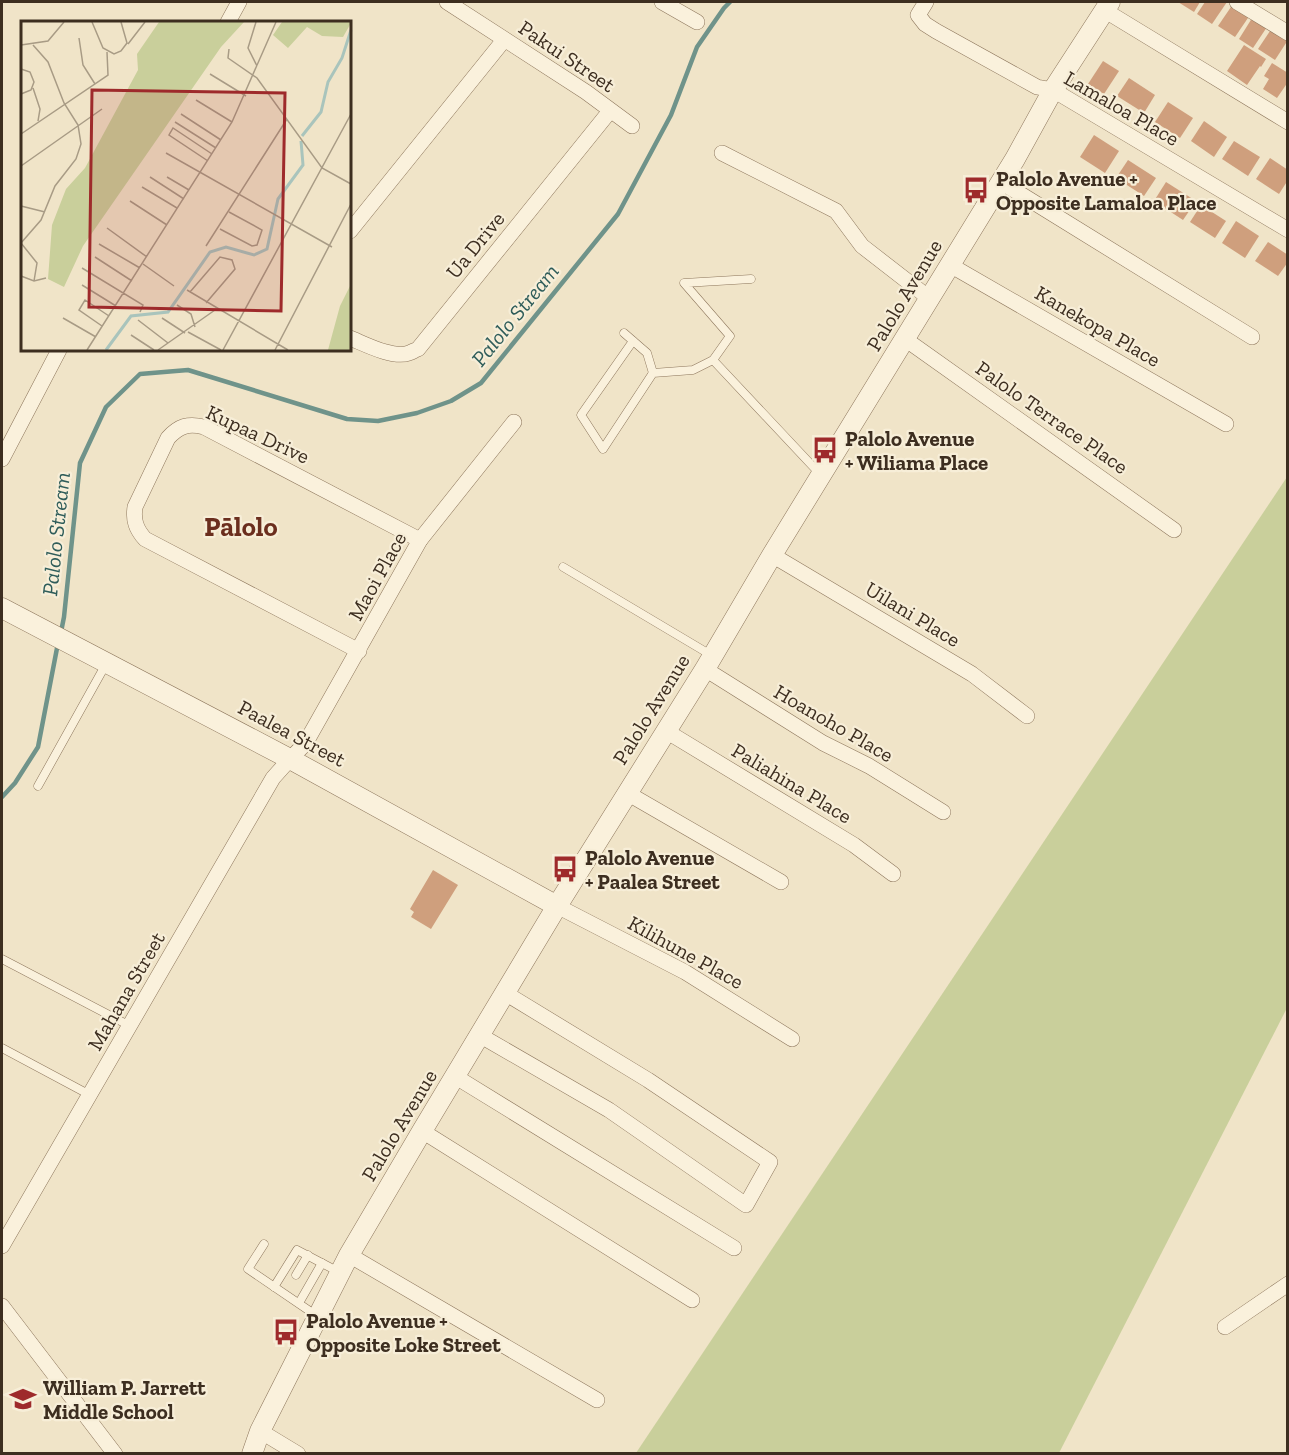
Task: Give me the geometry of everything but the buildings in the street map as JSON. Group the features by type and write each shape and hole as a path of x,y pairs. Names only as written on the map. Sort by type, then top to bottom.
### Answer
{"street":[{"path":"229,21 239,2"},
{"name":"Pakui Street","path":"447,2 586,92 632,126"},
{"path":"662,2 697,22"},
{"name":"Lamaloa Place","path":"926,2 918,15 925,24 1037,87 1053,90 1287,230"},
{"path":"1238,2 1287,33"},
{"path":"1107,6 1287,122"},
{"name":"Palolo Avenue","path":"252,1454 260,1431 345,1264 422,1131 557,906 1001,182 1053,90 1107,6"},
{"path":"351,230 504,40"},
{"name":"Ua Drive","path":"351,338 397,355 408,354 418,349 610,111"},
{"path":"722,153 836,211 862,246 929,298"},
{"path":"1001,182 1252,337"},
{"name":"Kanekopa Place","path":"950,265 1226,424"},
{"name":"Palolo Terrace Place","path":"905,339 1174,530"},
{"path":"2,459 57,351"},
{"name":"Maoi Place","path":"290,759 306,744 420,540 514,422"},
{"name":"Kupaa Drive","path":"359,651 146,539 140,533 135,524 135,507 168,438 184,426 193,424 204,426 420,540"},
{"name":"Uilani Place","path":"772,555 972,674 1027,716"},
{"name":"Paalea Street","path":"2,608 290,759 557,906"},
{"name":"Hoanoho Place","path":"708,663 823,743 869,766 943,812"},
{"name":"Paliahina Place","path":"666,731 855,845 893,874"},
{"name":"Mahana Street","path":"2,1246 273,778 290,759"},
{"path":"627,793 781,882"},
{"name":"Kilihune Place","path":"557,906 685,972 792,1040"},
{"path":"481,1036 609,1110 746,1205 770,1162 648,1080 506,993"},
{"path":"456,1077 734,1248"},
{"path":"422,1131 692,1300"},
{"path":"345,1264 597,1401"},
{"path":"1225,1328 1287,1284"},
{"path":"2,1306 115,1454"},
{"path":"260,1431 298,1454"}],"lane":[{"path":"653,373 693,370 713,360 730,336 684,283 751,279"},
{"path":"624,333 647,353 653,373"},
{"path":"633,341 581,415 603,449 653,373"},
{"path":"713,360 821,475"},
{"path":"563,567 708,663"},
{"path":"38,786 107,662"},
{"path":"2,959 130,1026"},
{"path":"2,1048 90,1095"},
{"path":"264,1244 248,1269 274,1287 287,1291 299,1303 318,1316"},
{"path":"274,1287 297,1250 322,1263 345,1264"},
{"path":"296,1275 308,1255"},
{"path":"299,1303 322,1263"}],"green space":[{"path":"1287,477 1287,1008 1059,1453 636,1453"}],"waterway":[{"name":"Palolo Stream","path":"61,632 80,463 106,407 140,374 188,370 347,419 378,421 417,413 451,401 481,383 618,214 671,115 697,47 730,2"},
{"name":"Palolo Stream","path":"2,797 15,783 38,747 58,643"}],"place":[{"name":"Palolo Avenue + Opposite Lamaloa Place","path":"976,190"},
{"name":"Palolo Avenue + Wiliama Place","path":"825,450"},
{"name":"Palolo Avenue + Paalea Street","path":"565,869"},
{"name":"Palolo Avenue + Opposite Loke Street","path":"286,1332"},
{"name":"William P. Jarrett Middle School","path":"23,1399"}],"district":[{"name":"Pālolo","path":"241,527"}]}
